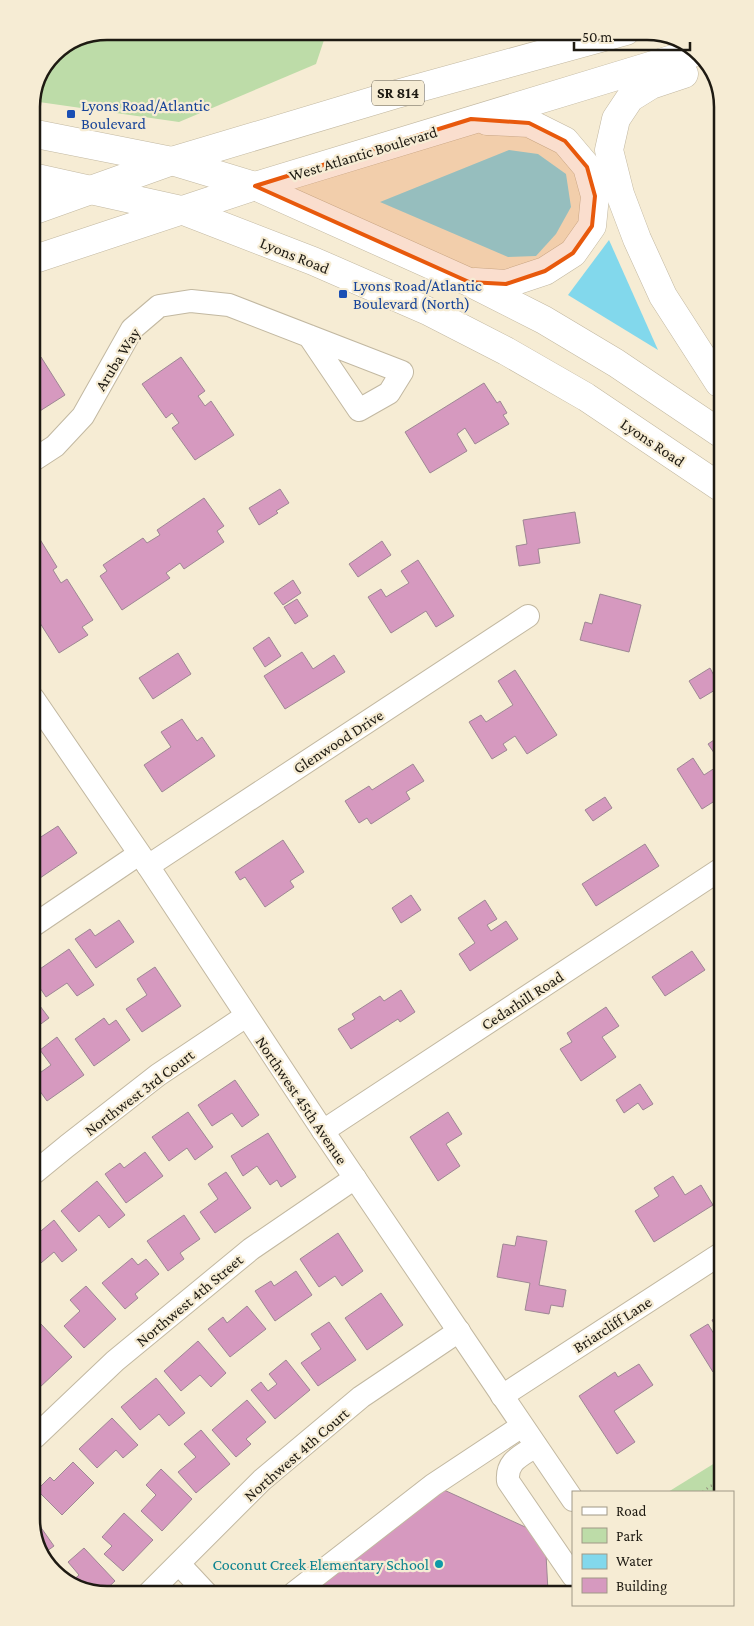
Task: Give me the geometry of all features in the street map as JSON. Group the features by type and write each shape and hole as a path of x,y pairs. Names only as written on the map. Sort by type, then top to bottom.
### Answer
{"main road":[{"name":"SR 814","path":"40,208 172,161 393,94 593,40"},
{"name":"West Atlantic Boulevard","path":"40,257 255,186 688,54"},
{"path":"702,69 650,84 630,98 616,119 609,150 623,203 663,296 714,374"},
{"path":"468,282 506,284 544,272 573,253 592,226 595,196 587,167 565,141 528,124 471,120"},
{"path":"40,135 172,161 255,186 468,282 544,320 600,354 714,429"},
{"name":"Lyons Road","path":"40,179 181,210 313,261 430,312 506,351 586,397 714,483"}],"street":[{"name":"Aruba Way","path":"40,456 55,446 83,416 132,329 159,306 190,302 229,305 309,336"},
{"name":"Glenwood Drive","path":"40,921 144,860 528,616"},
{"name":"Northwest 45th Avenue","path":"40,710 144,860 323,1131 572,1499"},
{"name":"Cedarhill Road","path":"323,1131 714,874"},
{"name":"Northwest 3rd Court","path":"40,1168 158,1076 246,1016"},
{"name":"Northwest 4th Street","path":"40,1432 115,1361 251,1248 355,1178"},
{"name":"Briarcliff Lane","path":"502,1396 714,1258"},
{"name":"Northwest 4th Court","path":"156,1586 262,1480 361,1397 459,1331"},
{"path":"303,1586 433,1485 522,1426"},
{"path":"536,1446 510,1464 507,1472 508,1481 572,1575"},
{"path":"179,1564 200,1586"}],"highlighted area":[{"path":"471,119 529,123 565,141 587,167 595,196 592,226 573,253 545,271 506,284 469,282 255,186"}],"green space":[{"path":"324,40 316,64 179,122 40,102 42,90 54,66 63,57 74,49 94,41"},
{"path":"714,1464 714,1491 670,1491"}],"water":[{"path":"509,150 538,154 566,174 571,207 556,234 536,256 508,257 380,202"},
{"path":"609,240 658,350 568,295"}],"building":[{"path":"181,357 205,391 198,396 205,406 211,401 234,435 195,460 172,428 179,423 172,413 166,418 142,384"},
{"path":"40,358 65,395 40,411"},
{"path":"484,383 497,403 500,401 507,413 503,415 509,424 475,444 465,428 457,434 467,451 430,473 405,432"},
{"path":"280,489 289,503 276,511 278,513 259,525 249,508"},
{"path":"204,498 224,526 217,531 224,542 184,569 180,563 166,573 170,578 122,610 100,576 107,571 103,565 143,538 147,543 160,535 157,530"},
{"path":"575,512 580,543 538,549 540,563 519,566 516,546 527,544 523,520"},
{"path":"40,539 57,567 53,570 61,583 67,579 93,620 82,627 88,635 59,653 40,623"},
{"path":"382,541 391,555 358,577 349,564"},
{"path":"418,560 454,616 436,627 426,611 391,633 368,597 381,589 386,597 409,583 401,571"},
{"path":"293,580 301,593 283,605 274,593"},
{"path":"600,594 641,605 629,652 580,640 585,622 592,624"},
{"path":"297,599 308,616 295,624 284,607"},
{"path":"269,637 281,656 265,667 253,648"},
{"path":"302,652 313,669 334,655 345,672 285,709 264,676"},
{"path":"178,653 191,674 153,699 139,678"},
{"path":"710,668 714,676 714,691 700,699 689,681"},
{"path":"515,670 557,735 527,754 515,736 503,744 507,750 492,759 469,722 481,715 486,722 513,705 498,681"},
{"path":"182,719 197,741 202,737 215,756 162,792 144,765 171,747 161,732"},
{"path":"714,740 714,753 708,744"},
{"path":"693,758 704,775 714,769 714,801 702,809 677,769"},
{"path":"413,764 424,781 406,792 410,799 371,824 367,818 359,823 345,801 369,786 372,790"},
{"path":"605,797 612,808 593,821 585,810"},
{"path":"58,826 77,853 40,878 40,838"},
{"path":"283,840 304,872 290,881 294,887 265,907 245,877 240,880 235,872"},
{"path":"645,844 659,866 596,906 582,884"},
{"path":"411,895 421,910 401,923 392,908"},
{"path":"485,900 497,919 487,925 491,931 506,921 518,939 470,971 459,954 475,943 458,918"},
{"path":"119,920 134,942 96,968 75,939 90,929 95,936"},
{"path":"69,949 94,985 77,996 67,983 46,997 40,988 40,969"},
{"path":"692,951 705,970 665,996 652,977"},
{"path":"155,967 181,1006 142,1032 126,1009 147,995 137,979"},
{"path":"401,990 415,1012 400,1022 398,1019 351,1049 338,1029 355,1019 352,1014 380,996 384,1001"},
{"path":"40,1006 49,1018 40,1025"},
{"path":"606,1007 619,1026 602,1037 616,1057 581,1081 560,1049 572,1042 567,1033"},
{"path":"104,1018 109,1025 116,1020 130,1040 94,1066 75,1039"},
{"path":"57,1037 84,1075 47,1101 40,1091 40,1073 51,1065 40,1050"},
{"path":"235,1080 259,1115 242,1127 232,1113 212,1126 198,1105"},
{"path":"640,1084 653,1104 643,1110 638,1103 624,1113 616,1100"},
{"path":"188,1112 213,1147 195,1160 187,1148 169,1161 152,1137"},
{"path":"448,1112 462,1134 446,1144 460,1166 438,1181 410,1137"},
{"path":"268,1133 296,1177 281,1187 277,1180 270,1185 257,1166 243,1176 231,1156"},
{"path":"145,1152 163,1176 126,1203 105,1174 120,1163 124,1168"},
{"path":"226,1172 251,1208 215,1233 200,1212 218,1199 208,1184"},
{"path":"673,1176 685,1195 701,1185 713,1205 654,1242 635,1211 659,1196 654,1188"},
{"path":"97,1181 125,1215 109,1228 99,1215 79,1232 61,1211"},
{"path":"184,1215 200,1239 180,1253 184,1259 168,1271 147,1241"},
{"path":"54,1220 77,1250 62,1262 54,1252 40,1264 40,1232"},
{"path":"338,1233 363,1271 342,1286 335,1276 319,1287 300,1259"},
{"path":"517,1236 547,1241 539,1285 566,1290 563,1307 551,1305 549,1314 525,1310 530,1283 497,1277 503,1244 515,1246"},
{"path":"132,1258 138,1265 146,1259 159,1274 135,1294 138,1298 125,1309 102,1283"},
{"path":"296,1271 312,1295 275,1321 255,1291 271,1281 274,1286"},
{"path":"86,1286 116,1319 84,1348 64,1326 80,1311 70,1300"},
{"path":"381,1293 403,1325 367,1350 345,1318"},
{"path":"247,1306 266,1329 230,1357 208,1329 223,1317 227,1323"},
{"path":"329,1322 356,1360 318,1386 301,1363 321,1349 311,1334"},
{"path":"708,1324 714,1334 713,1372 690,1335"},
{"path":"40,1325 72,1357 40,1387"},
{"path":"198,1341 226,1373 211,1387 200,1375 181,1391 164,1371"},
{"path":"286,1360 310,1390 275,1419 251,1390 261,1382 268,1391 277,1384 269,1374"},
{"path":"639,1364 653,1385 614,1411 635,1442 617,1454 579,1396 615,1372 618,1377"},
{"path":"156,1378 185,1413 169,1426 159,1414 140,1430 121,1407"},
{"path":"247,1400 266,1422 246,1439 251,1444 236,1457 212,1430"},
{"path":"112,1418 138,1445 123,1458 116,1450 97,1468 79,1449"},
{"path":"201,1430 230,1464 196,1493 178,1472 196,1457 184,1444"},
{"path":"73,1462 94,1483 62,1515 40,1493 40,1487 50,1477 54,1481"},
{"path":"161,1469 192,1499 162,1531 141,1511 156,1495 146,1485"},
{"name":"Coconut Creek Elementary School","path":"433,1485 545,1536 548,1586 303,1586"},
{"path":"124,1513 153,1540 123,1571 104,1554 112,1546 102,1537"},
{"path":"41,1527 54,1546 48,1550"},
{"path":"84,1548 115,1581 110,1586 103,1586 82,1581 76,1578 79,1575 68,1562"}],"place":[{"name":"Lyons Road/Atlantic Boulevard","path":"71,114"},
{"name":"Lyons Road/Atlantic Boulevard (North)","path":"343,294"},
{"name":"Coconut Creek Elementary School","path":"439,1564"}]}
